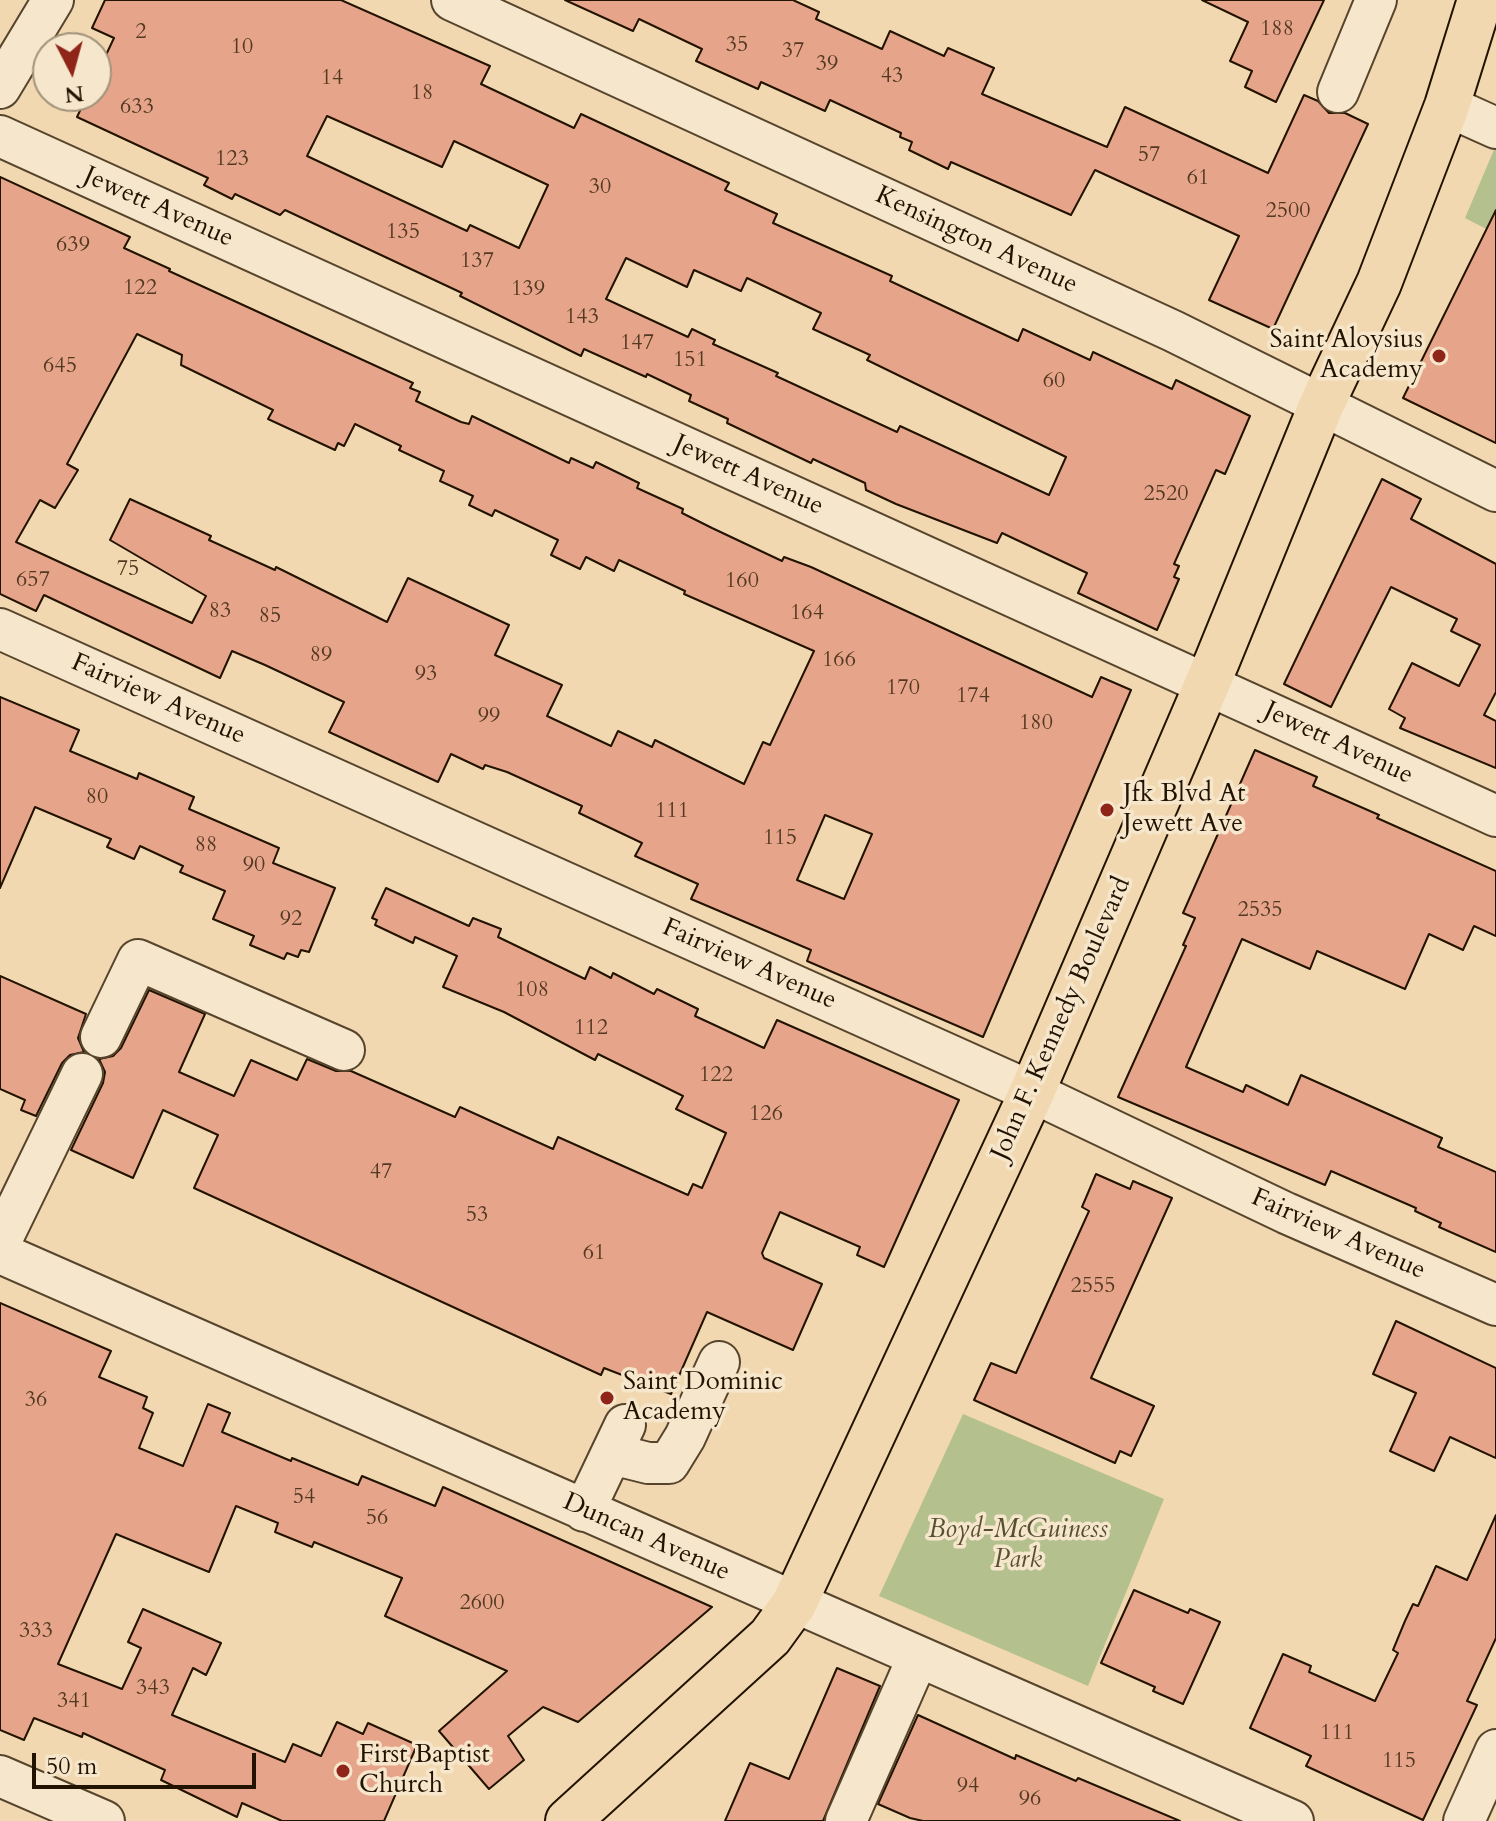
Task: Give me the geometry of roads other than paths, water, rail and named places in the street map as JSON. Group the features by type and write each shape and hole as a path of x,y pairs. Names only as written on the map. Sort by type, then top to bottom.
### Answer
{"main road":[{"name":"John F. Kennedy Boulevard","path":"568,1821 770,1637 794,1604 1032,1092 1207,684 1321,406 1379,283 1447,106 1480,0"}],"street":[{"path":"0,88 13,39 53,0"},
{"name":"Kensington Avenue","path":"452,0 1173,331 1496,491"},
{"path":"1338,92 1376,0"},
{"path":"1447,106 1496,128"},
{"name":"Jewett Avenue","path":"0,136 1496,816"},
{"name":"Fairview Avenue","path":"0,629 1032,1092 1286,1213 1496,1305"},
{"path":"101,1037 138,960 344,1050"},
{"path":"0,1243 82,1074"},
{"name":"Duncan Avenue","path":"0,1253 1293,1821"},
{"path":"584,1511 619,1440 648,1463 669,1463 685,1437 719,1362"},
{"path":"846,1821 918,1657"},
{"path":"1464,1821 1496,1750"},
{"path":"0,1776 104,1821"}],"place":[{"name":"Saint Aloysius Academy","path":"1439,356"},
{"name":"Jfk Blvd At Jewett Ave","path":"1107,810"},
{"name":"Saint Dominic Academy","path":"607,1398"},
{"name":"First Baptist Church","path":"343,1771"}],"park label":[{"name":"Boyd-McGuiness Park","path":"1018,1546"}]}
